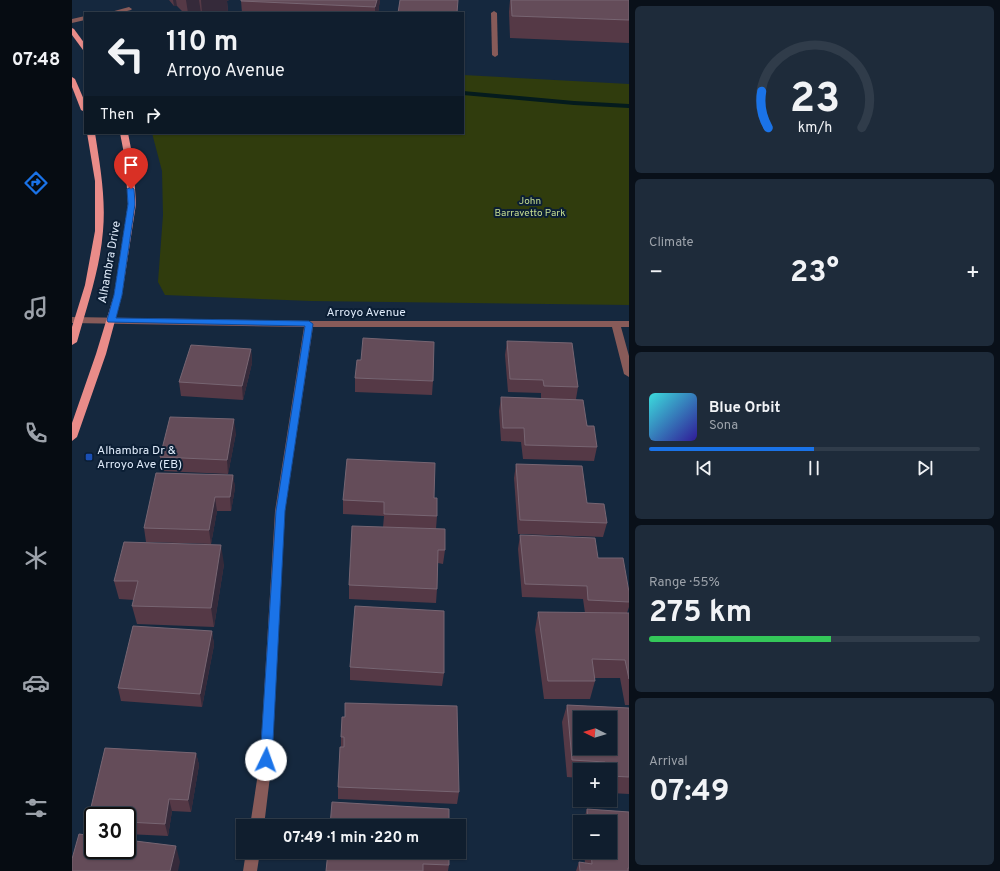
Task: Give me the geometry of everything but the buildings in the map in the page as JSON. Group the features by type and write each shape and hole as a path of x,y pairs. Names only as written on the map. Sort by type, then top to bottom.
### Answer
{"main road":[{"path":"72,30 84,48"},
{"path":"72,79 84,108"},
{"name":"Alhambra Drive","path":"72,342 75,320 89,285 99,231 99,181 91,134"},
{"name":"Alhambra Drive","path":"72,437 101,354 118,295 132,204 129,159 124,134"}],"street":[{"path":"115,12 129,9"},
{"path":"494,13 495,55"},
{"path":"72,21 84,18"},
{"name":"Arroyo Avenue","path":"75,320 309,324 629,324"},
{"path":"258,819 266,760 280,511 309,324"},
{"path":"616,324 629,374"},
{"path":"250,871 252,859"}],"green space":[{"name":"John Barravetto Park","path":"464,75 629,84 629,305 311,301 165,295 158,282 163,215 162,171 152,134 464,134"}],"waterway":[{"path":"464,93 574,103 629,106"}],"place":[{"name":"Alhambra Dr & Arroyo Ave (EB)","path":"89,457"}],"route":[{"path":"131,189 132,204 118,295 111,320 309,324 280,511 266,760"}]}
